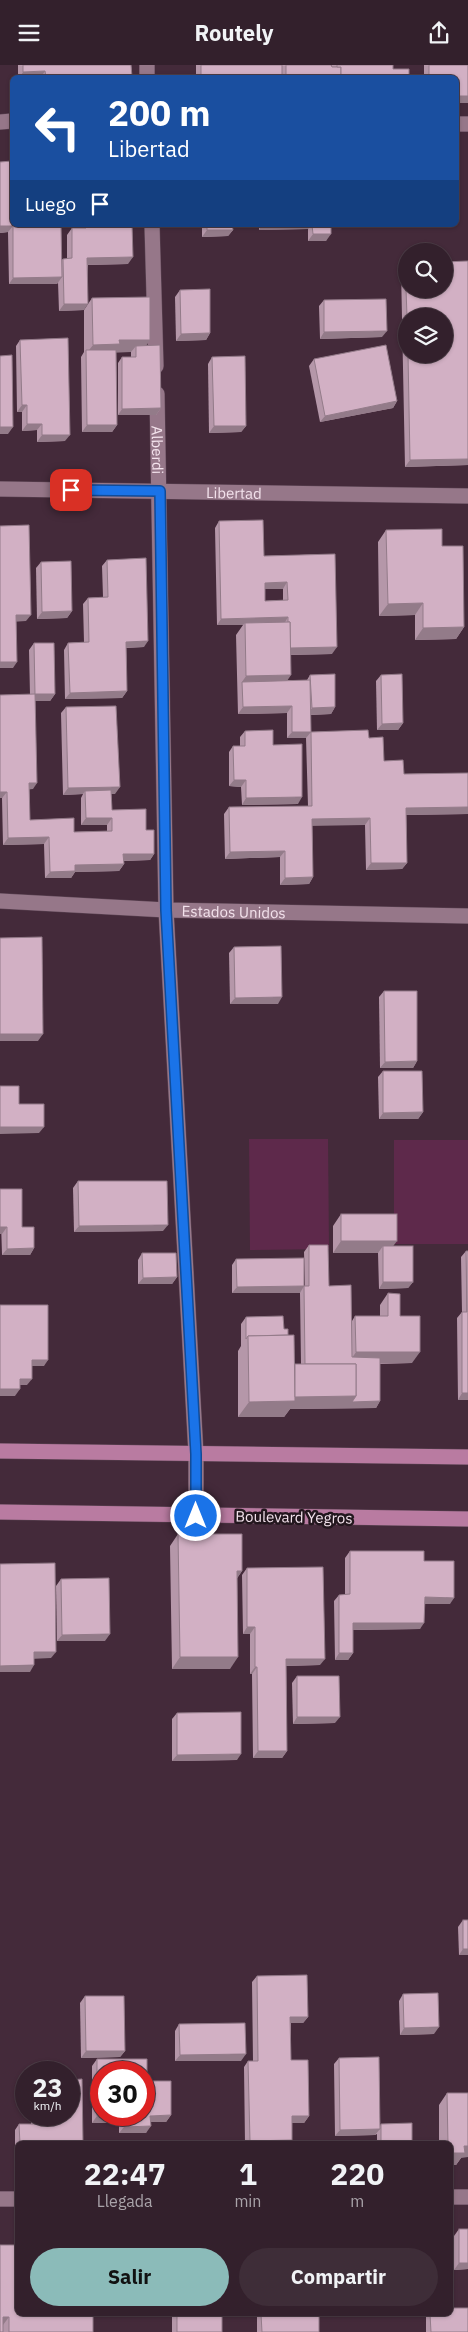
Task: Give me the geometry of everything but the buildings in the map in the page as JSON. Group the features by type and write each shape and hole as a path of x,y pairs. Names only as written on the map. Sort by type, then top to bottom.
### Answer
{"main road":[{"path":"0,1451 468,1457"},
{"name":"Boulevard Yegros","path":"0,1512 468,1519"}],"street":[{"name":"Alberdi","path":"152,227 160,491 166,910 196,1454 196,1516"},
{"name":"Libertad","path":"0,489 468,496"},
{"name":"Estados Unidos","path":"0,901 166,910 468,916"},
{"path":"453,2197 468,2197"},
{"path":"0,2199 15,2199"}],"shaded area":[{"path":"249,1139 328,1139 329,1249 250,1250"},
{"path":"394,1140 468,1140 468,1244 394,1244"}],"route":[{"path":"71,490 160,491 166,910 196,1454 196,1516"}]}
